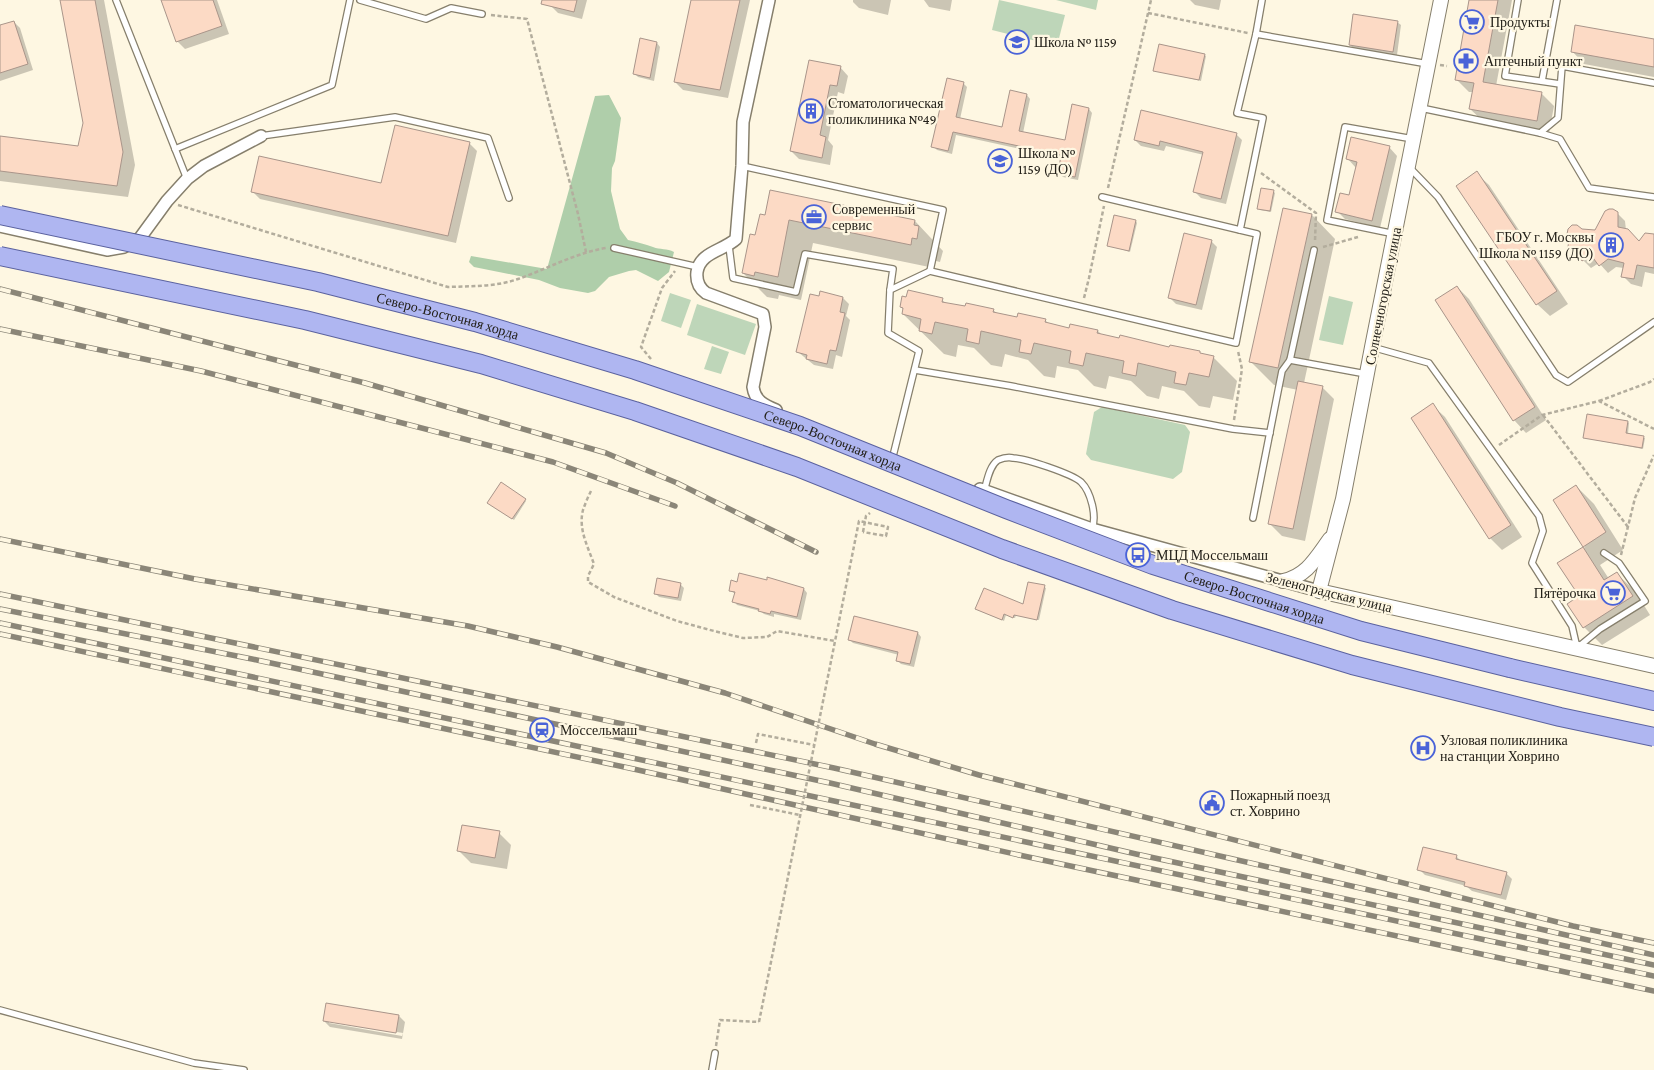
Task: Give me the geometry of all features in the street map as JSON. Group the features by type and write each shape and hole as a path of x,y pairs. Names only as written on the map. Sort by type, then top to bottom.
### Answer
{"main road":[{"name":"Северо-Восточная хорда","path":"0,215 318,282 475,322 634,370 800,426 1006,509 1153,565 1361,631 1654,701"},
{"path":"0,256 305,320 480,364 635,411 797,467 1002,549 1172,610 1352,665 1560,717 1654,737"}],"street":[{"path":"698,267 707,256 729,246 736,240 742,166 743,122 768,0"},
{"name":"Солнечногорская улица","path":"1319,591 1343,499 1441,0"},
{"path":"0,226 107,250 124,247 140,238 167,201 187,179 204,166 261,136"},
{"name":"Зеленоградская улица","path":"698,267 696,277 700,289 706,293 763,314 765,327 753,386 758,400 765,406 984,491 1092,529 1319,591 1654,666"},
{"path":"1283,581 1304,573 1335,532"}],"lane":[{"path":"116,0 187,179"},
{"path":"175,149 332,85 350,0"},
{"path":"360,0 426,19 451,8 482,14"},
{"path":"1240,230 1263,118 1238,113 1262,0"},
{"path":"1518,0 1505,76 1560,84"},
{"path":"1542,81 1557,0"},
{"path":"1256,34 1429,64"},
{"path":"1540,133 1558,118 1562,66 1654,83"},
{"path":"1420,108 1540,133 1560,139 1589,188 1654,197"},
{"path":"261,136 395,117 488,138 509,198"},
{"path":"1395,234 1327,220 1345,127 1414,139"},
{"path":"742,166 943,210 930,271"},
{"path":"1409,167 1438,197 1556,375 1568,382 1654,322"},
{"path":"890,290 930,271 1236,342 1257,234 1104,197"},
{"path":"729,246 733,278 796,292 805,254 893,269 888,333 919,351 895,456"},
{"path":"611,248 698,267"},
{"path":"1253,518 1282,371 1290,360 1314,250"},
{"path":"1372,347 1429,363 1539,516 1543,531 1532,563 1572,626 1577,648 1600,629 1645,601 1619,563 1604,553"},
{"path":"1290,360 1367,374"},
{"path":"915,370 1233,429 1270,434"},
{"path":"984,491 989,474 996,461 1006,458 1015,458 1068,474 1081,482 1090,495 1094,524 1092,529"},
{"path":"0,1010 194,1063 244,1070"},
{"path":"712,1070 715,1054"}],"path":[{"path":"1082,306 1090,278 1104,197 1151,0"},
{"path":"1148,13 1256,34"},
{"path":"482,14 527,19 578,214 586,252"},
{"path":"1253,167 1316,213 1314,250 1379,231"},
{"path":"167,201 448,287 484,286 516,280 586,252 611,248"},
{"path":"1233,429 1242,369 1236,342"},
{"path":"1492,450 1542,415 1599,401 1654,379"},
{"path":"1599,401 1654,429"},
{"path":"1542,415 1628,527"},
{"path":"1619,563 1635,498 1654,456"},
{"path":"591,492 583,510 582,519 582,534 594,564 588,576 588,582 614,597 677,621 743,638 767,638 777,631 835,641"},
{"path":"716,1044 720,1020 760,1022 859,521 888,528 886,536 863,532"},
{"path":"756,743 758,734 814,745"},
{"path":"750,804 800,815"}],"green space":[{"path":"999,0 1065,15 1057,46 992,30"},
{"path":"1056,0 1098,0 1096,10"},
{"path":"609,95 621,118 615,161 612,168 611,191 620,229 628,240 674,252 669,272 658,281 636,270 629,271 609,277 595,291 588,293 560,288 539,280 474,267 469,262 471,256 547,269 595,96"},
{"path":"670,293 691,300 681,328 661,321"},
{"path":"1329,296 1353,302 1343,345 1319,340"},
{"path":"697,304 756,324 745,355 687,335"},
{"path":"712,346 729,352 721,374 704,369"},
{"path":"1102,407 1185,425 1190,432 1182,472 1173,479 1091,460 1086,454 1094,412"}],"building":[{"path":"60,0 95,0 123,152 117,186 0,171 0,136 78,146 83,123"},
{"path":"161,0 213,0 222,26 176,42"},
{"path":"542,0 577,0 574,12 541,4"},
{"path":"691,0 740,0 720,90 674,82"},
{"path":"1469,0 1498,0 1483,82 1542,92 1537,121 1469,109 1474,83 1455,80"},
{"path":"1353,14 1398,21 1393,52 1349,45"},
{"path":"14,21 28,64 0,73 0,25"},
{"path":"1575,25 1654,39 1654,67 1571,52"},
{"path":"640,38 657,42 650,78 633,74"},
{"path":"1159,44 1205,54 1199,80 1153,71"},
{"name":"Стоматологическая поликлиника №49","path":"809,60 841,66 837,86 830,85 820,135 826,137 822,158 790,151"},
{"path":"947,78 964,82 956,117 1002,127 1010,90 1027,94 1019,131 1065,140 1072,104 1089,108 1075,177 1058,174 1061,155 953,132 948,151 931,147"},
{"path":"1141,110 1237,133 1221,199 1193,192 1203,152 1160,141 1159,146 1134,140"},
{"path":"395,125 470,142 448,236 251,192 259,156 381,183"},
{"path":"1351,137 1390,146 1372,221 1335,212 1340,193 1349,195 1357,162 1346,159"},
{"path":"1477,171 1557,291 1536,305 1456,186"},
{"path":"1261,188 1274,190 1270,211 1257,209"},
{"path":"770,190 915,220 914,225 919,226 917,239 912,238 911,245 789,220 778,277 755,272 754,276 742,273 750,234 755,235 760,214 765,215"},
{"path":"1283,208 1312,214 1278,368 1249,362"},
{"name":"ГБОУ г. Москвы Школа № 1159 (ДО)","path":"1609,209 1618,212 1618,227 1628,229 1639,241 1645,233 1654,234 1654,268 1637,265 1634,279 1621,277 1624,263 1608,259 1599,266 1591,255 1582,261 1576,251 1568,247 1569,239 1567,234 1568,229 1572,225 1577,225 1582,229 1595,230 1605,211"},
{"path":"1114,215 1136,220 1129,251 1107,246"},
{"path":"1184,233 1212,240 1196,305 1168,298"},
{"path":"1457,286 1535,407 1513,421 1435,300"},
{"path":"908,290 943,298 942,302 965,306 966,303 994,309 993,312 1017,317 1018,313 1046,319 1045,322 1069,328 1070,324 1098,330 1097,333 1119,338 1120,335 1169,347 1170,345 1200,351 1200,353 1214,356 1209,377 1189,373 1186,385 1174,383 1176,372 1138,363 1136,376 1122,373 1124,361 1086,353 1083,366 1069,363 1071,351 1034,343 1031,354 1019,352 1021,340 981,331 979,344 966,341 968,329 935,322 932,334 919,331 921,319 902,314 903,308 900,307 902,296 906,297"},
{"path":"820,291 843,297 840,312 845,313 836,351 830,350 827,364 806,359 807,355 796,352 810,294 819,296"},
{"path":"1298,381 1323,386 1293,529 1268,524"},
{"path":"1433,403 1511,525 1489,539 1411,418"},
{"path":"1587,414 1628,421 1626,433 1644,436 1642,448 1583,438"},
{"path":"501,482 526,499 512,519 487,503"},
{"path":"1576,485 1606,532 1583,547 1553,500"},
{"path":"1583,547 1604,580 1617,572 1633,596 1583,628 1567,604 1579,596 1557,563"},
{"path":"739,573 767,580 767,577 804,588 797,617 771,611 770,614 732,602 735,592 729,591 731,580 737,582"},
{"path":"657,578 681,583 678,598 654,594"},
{"path":"1028,582 1045,585 1037,620 1014,615 1013,618 1004,614 1002,620 975,609 984,588 1023,604"},
{"path":"854,616 918,632 910,664 896,661 898,652 848,640"},
{"path":"462,825 500,831 495,858 457,851"},
{"path":"1423,847 1457,855 1456,859 1507,872 1501,895 1464,886 1465,882 1417,870"},
{"path":"326,1003 399,1015 396,1033 323,1021"}],"railway":[{"path":"0,289 365,383 606,453 677,483 816,552"},
{"path":"0,329 201,371 553,462 675,506"},
{"path":"0,539 195,579 468,626 557,647 725,693 875,744 979,775 1573,926 1654,943"},
{"path":"0,594 834,768 1654,955"},
{"path":"0,609 252,659 830,783 1136,854 1654,965"},
{"path":"0,623 1654,976"},
{"path":"0,634 629,768 1019,855 1654,991"}],"place":[{"name":"Продукты","path":"1472,22"},
{"name":"Школа № 1159","path":"1017,42"},
{"name":"Аптечный пункт","path":"1466,61"},
{"name":"Стоматологическая поликлиника №49","path":"811,111"},
{"name":"Школа № 1159 (ДО)","path":"1000,161"},
{"name":"Современный сервис","path":"814,217"},
{"name":"ГБОУ г. Москвы Школа № 1159 (ДО)","path":"1611,245"},
{"name":"МЦД Моссельмаш","path":"1138,555"},
{"name":"Пятёрочка","path":"1613,593"},
{"name":"Моссельмаш","path":"542,730"},
{"name":"Узловая поликлиника на станции Ховрино","path":"1423,748"},
{"name":"Пожарный поезд ст. Ховрино","path":"1212,803"}]}
